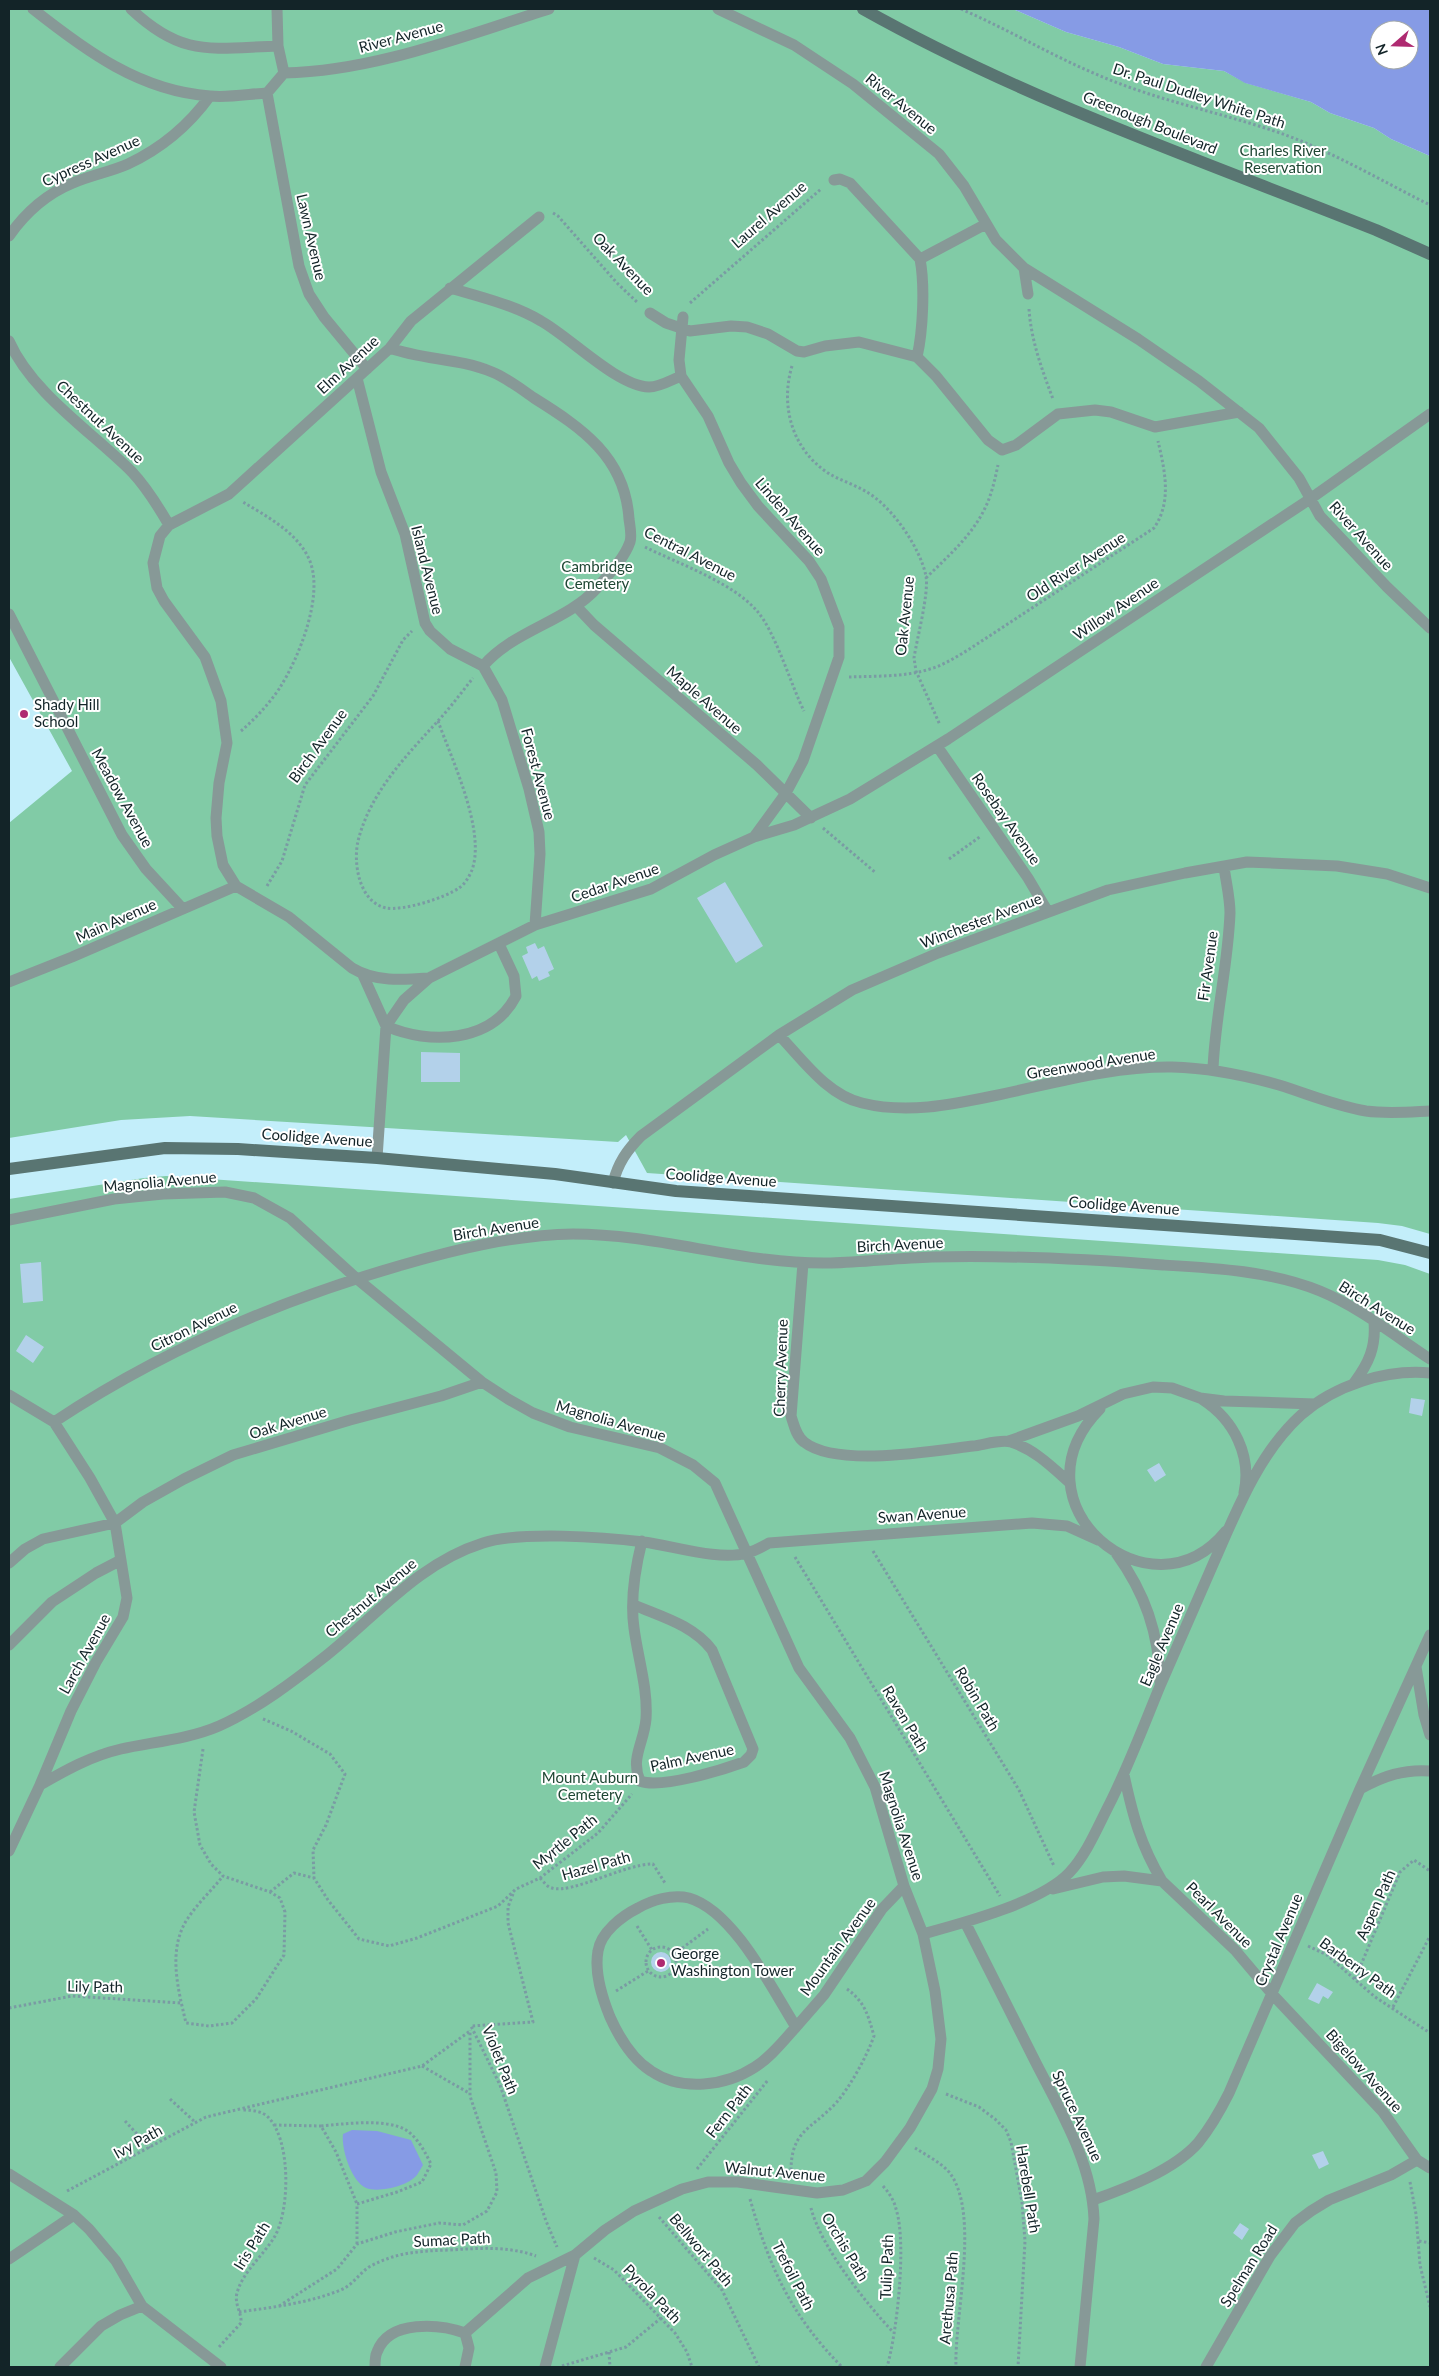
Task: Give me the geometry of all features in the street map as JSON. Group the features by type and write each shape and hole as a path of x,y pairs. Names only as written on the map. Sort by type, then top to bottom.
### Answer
{"street":[{"name":"Greenough Boulevard","path":"863,9 959,59 1036,95 1376,230 1430,254"},
{"name":"Coolidge Avenue","path":"9,1169 165,1148 199,1148 377,1158 555,1174 686,1192 1380,1240 1430,1253"}],"lane":[{"path":"33,9 70,38 125,73 159,87 210,96 267,93 284,73 278,46 277,9"},
{"path":"131,9 167,38 191,46 204,48 278,46"},
{"name":"River Avenue","path":"284,73 316,72 387,59 549,9"},
{"name":"River Avenue","path":"718,9 794,45 853,84 902,122 939,154 964,186 996,240 1024,268 1138,339 1239,412 1258,428 1299,478 1320,516 1355,554 1430,628"},
{"name":"Lawn Avenue","path":"267,93 299,266 309,294 367,369"},
{"name":"Cypress Avenue","path":"9,236 24,217 45,197 74,182 129,164 166,142 191,119 210,96"},
{"path":"834,180 840,179 850,183 920,259 923,282 920,346 917,357"},
{"name":"Elm Avenue","path":"169,525 230,494 390,348 411,322 450,288 539,217"},
{"path":"920,259 986,224"},
{"path":"1024,268 1028,294"},
{"path":"450,288 526,312 542,321 615,374 638,385 656,386 681,376 679,360 683,317"},
{"name":"Oak Avenue","path":"650,313 681,329 690,331 747,326 768,334 797,351"},
{"name":"Chestnut Avenue","path":"9,341 18,359 41,386 141,482 169,525"},
{"path":"797,351 804,352 834,345 859,342 917,357 936,376 988,440 1002,450 1016,445 1058,414 1095,410 1111,412 1155,426 1239,412"},
{"name":"Central Avenue","path":"390,348 420,357 458,362 493,372 563,416 590,436 609,456 620,480 628,507 631,540"},
{"name":"Linden Avenue","path":"681,376 708,416 729,463 741,483 758,506 804,554 821,579 839,627 838,657 803,761 786,792 754,837"},
{"name":"Island Avenue","path":"357,378 381,472 405,534 425,623 430,631 450,648 483,666"},
{"name":"Willow Avenue","path":"811,818 850,799 938,746 1310,498 1430,414"},
{"path":"169,525 160,536 155,550 153,574 164,601 205,656 212,670 224,711 227,743 219,783 217,836 223,865 236,886 289,917 363,975 401,980 429,978"},
{"path":"483,666 500,649 576,606 591,594 610,573 631,540"},
{"name":"Maple Avenue","path":"576,606 594,625 757,765 811,818"},
{"name":"Meadow Avenue","path":"9,614 122,835 146,869 182,908"},
{"name":"Forest Avenue","path":"483,666 502,700 535,811 540,854 535,925"},
{"name":"Rosebay Avenue","path":"938,746 1023,870 1048,912"},
{"name":"Cedar Avenue","path":"429,978 535,925 651,889 714,855 754,837 811,818"},
{"name":"Winchester Avenue","path":"613,1183 616,1169 624,1155 641,1136 779,1035 852,990 890,972 1108,890 1247,862 1338,866 1387,874 1430,888"},
{"name":"Fir Avenue","path":"1213,1070 1215,1026 1225,969 1230,911 1224,867"},
{"name":"Main Avenue","path":"9,982 72,957 236,886"},
{"path":"386,1026 409,1035 420,1036 459,1037 483,1029 504,1012 516,996 514,976 500,944"},
{"path":"363,975 386,1026 377,1158"},
{"path":"386,1026 404,1000 429,978"},
{"name":"Greenwood Avenue","path":"779,1035 818,1077 840,1093 860,1103 887,1108 921,1108 963,1102 1071,1079 1127,1070 1170,1067 1213,1070 1243,1075 1366,1111 1430,1111"},
{"name":"Magnolia Avenue","path":"9,1220 114,1199 163,1194 225,1192 254,1198 290,1218 356,1278 482,1382 533,1413 570,1427 660,1448 693,1465 715,1482 799,1668 850,1738 875,1787 904,1886 923,1934"},
{"name":"Birch Avenue","path":"356,1278 478,1246 570,1234 645,1240 803,1263 926,1257 1007,1257 1081,1259 1183,1266 1264,1276 1319,1290 1342,1301 1430,1359"},
{"name":"Cherry Avenue","path":"803,1263 791,1416 795,1430 804,1442 823,1451 861,1457 934,1451 1009,1441 1078,1416 1123,1394 1153,1387 1172,1388 1200,1398 1224,1401 1315,1404"},
{"name":"Citron Avenue","path":"54,1422 101,1391 243,1320 356,1278"},
{"path":"1354,1384 1372,1356 1375,1339 1374,1322"},
{"name":"Eagle Avenue","path":"923,1934 965,1922 1045,1891 1070,1872 1090,1841 1124,1775 1160,1686 1231,1524 1276,1443 1315,1404 1354,1384 1397,1375 1430,1374"},
{"name":"Oak Avenue","path":"115,1523 143,1502 233,1455 350,1420 442,1396 482,1382"},
{"name":"Larch Avenue","path":"9,1395 54,1422 90,1478 115,1523 122,1560 126,1598 124,1617 96,1662 71,1711 40,1785 9,1851"},
{"path":"1200,1398 1215,1407 1225,1418 1237,1437 1246,1471 1245,1491 1239,1509"},
{"path":"1109,1402 1099,1409 1079,1436 1072,1454 1070,1483 1078,1513 1098,1540 1116,1553 1144,1562 1176,1562 1202,1551 1222,1536 1231,1524"},
{"path":"1009,1441 1038,1456 1070,1483"},
{"path":"9,1563 25,1549 43,1539 115,1523"},
{"name":"Swan Avenue","path":"747,1554 769,1544 786,1542 1012,1524 1050,1523 1066,1526 1098,1540"},
{"name":"Chestnut Avenue","path":"40,1785 96,1756 206,1730 218,1726 246,1711 327,1655 422,1572 484,1543 510,1538 598,1538 642,1542 720,1556 747,1554"},
{"name":"Palm Avenue","path":"634,1605 678,1623 702,1637 712,1650 753,1749 751,1755 744,1762 728,1768 665,1783 649,1785 640,1781 636,1770 636,1762 646,1721 646,1701 634,1627 634,1605 637,1563 642,1542"},
{"path":"1116,1553 1140,1589 1149,1612 1156,1637 1160,1686"},
{"path":"9,1645 52,1602 96,1573 122,1560"},
{"name":"Crystal Avenue","path":"1093,2200 1145,2179 1177,2160 1197,2144 1214,2122 1229,2094 1273,1995 1360,1789 1430,1635"},
{"path":"1416,1667 1424,1715 1430,1735"},
{"path":"1360,1789 1394,1774 1414,1770 1430,1771"},
{"name":"Pearl Avenue","path":"1124,1775 1136,1826 1147,1855 1162,1880 1235,1950 1273,1995"},
{"path":"9,1835 19,1827"},
{"name":"Pearl Avenue","path":"1045,1891 1102,1877 1124,1876 1162,1880"},
{"name":"Mountain Avenue","path":"796,2027 763,1972 721,1920 706,1906 688,1898 666,1897 629,1912 604,1935 598,1950 597,1972 603,2000 614,2026 628,2049 651,2071 674,2081 702,2085 722,2082 756,2067 796,2027 833,1981 882,1909 904,1886"},
{"name":"Spruce Avenue","path":"965,1922 1068,2127 1088,2175 1093,2200 1093,2227 1080,2367"},
{"name":"Walnut Avenue","path":"578,2252 605,2230 648,2203 708,2182 745,2184 817,2193 843,2190 866,2181 885,2162 910,2128 932,2089 938,2069 941,2039 935,1991 923,1934"},
{"name":"Bigelow Avenue","path":"1273,1995 1368,2094 1417,2160 1430,2168"},
{"name":"Spelman Road","path":"1206,2367 1270,2256 1295,2223 1310,2211 1329,2200 1391,2175 1417,2160"},
{"path":"9,2174 74,2215 89,2229 116,2261 142,2306 213,2363"},
{"path":"9,2259 74,2215"},
{"path":"465,2333 528,2278 578,2252"},
{"path":"545,2367 578,2252"},
{"path":"60,2367 102,2326 120,2315 142,2306"},
{"path":"375,2367 377,2351 384,2341 398,2332 420,2325 447,2327 465,2333"},
{"path":"465,2333 469,2348 465,2367"}],"path":[{"name":"Dr. Paul Dudley White Path","path":"961,9 1117,83 1190,108 1271,130 1319,148 1360,167 1430,205"},
{"name":"Laurel Avenue","path":"683,317 688,304 756,243 834,180"},
{"name":"Oak Avenue","path":"539,217 549,213 558,216 617,283 650,313"},
{"path":"1028,294 1030,324 1039,362 1058,414"},
{"name":"Oak Avenue","path":"797,351 790,374 787,405 797,439 814,462 829,474 866,491 896,520 912,541 926,578 914,658 916,671 948,739"},
{"name":"Old River Avenue","path":"831,675 884,676 941,665 968,650 1154,528 1160,519 1166,492 1163,461 1155,426"},
{"path":"926,578 969,534 979,520 991,493 1002,450"},
{"path":"227,743 256,718 279,689 299,648 308,619 315,581 308,557 292,536 230,494"},
{"name":"Central Avenue","path":"631,540 715,582 744,599 758,612 770,632 813,730"},
{"name":"Birch Avenue","path":"258,900 282,861 305,784 373,696 403,640 409,633 425,623"},
{"path":"438,721 474,827 472,869 464,884 449,893 407,907 386,908 371,898 360,878 356,864 358,840 383,786 405,756 438,721 483,666"},
{"path":"811,818 876,873"},
{"path":"949,858 978,839"},
{"name":"Robin Path","path":"863,1535 1019,1790 1060,1881"},
{"name":"Raven Path","path":"786,1542 1007,1907"},
{"path":"246,1711 291,1731 330,1754 345,1774 326,1825 313,1850 314,1878 294,1873 270,1892"},
{"path":"206,1730 194,1812 194,1821 200,1845 211,1864 224,1876 270,1892 280,1898 285,1912 284,1955 256,1999 232,2023 209,2026 186,2023 181,2002 175,1954 178,1938 188,1918 224,1876"},
{"name":"Myrtle Path","path":"314,1878 328,1900 359,1939 389,1946 417,1938 498,1906 516,1889 540,1878 598,1833 638,1787 640,1781"},
{"name":"Aspen Path","path":"1355,1980 1400,1872 1414,1860 1430,1871"},
{"name":"Hazel Path","path":"540,1878 551,1888 560,1888 582,1884 634,1866 653,1864 662,1875 672,1897"},
{"name":"Violet Path","path":"516,1889 508,1907 508,1923 533,2022 471,2026 500,2086 560,2261"},
{"path":"670,1957 703,1932"},
{"path":"642,1935 652,1950"},
{"path":"1393,2007 1430,1936"},
{"name":"Barberry Path","path":"1296,1940 1327,1955 1375,1997 1393,2007 1430,2034"},
{"path":"666,1948 674,1954 676,1966 668,1976 655,1976 648,1971 646,1958 652,1950 666,1948"},
{"path":"620,1989 648,1971"},
{"path":"791,2190 791,2158 794,2145 802,2132 836,2103 847,2089 874,2036 868,2014 862,2002 833,1981"},
{"name":"Lily Path","path":"9,2008 72,1996 181,2002"},
{"path":"279,2306 337,2269 357,2244 395,2232 439,2223 463,2225 487,2211 497,2192 496,2173 470,2093 471,2026"},
{"path":"470,2031 422,2066 470,2093"},
{"name":"Ivy Path","path":"51,2200 206,2117 422,2066"},
{"name":"Fern Path","path":"700,2184 695,2171 768,2078"},
{"name":"Harebell Path","path":"932,2089 985,2111 1002,2126 1011,2142 1025,2232 1018,2367"},
{"path":"170,2098 195,2122"},
{"path":"238,2110 262,2112 274,2125 384,2124 405,2130 419,2143 432,2164 422,2182 357,2204"},
{"path":"125,2121 150,2148"},
{"name":"Iris Path","path":"239,2312 236,2301 238,2290 276,2235 281,2220 284,2203 286,2163 274,2125"},
{"path":"321,2126 336,2152 357,2204 357,2244"},
{"name":"Arethusa Path","path":"901,2140 948,2171 955,2181 960,2195 963,2211 965,2262 957,2316 956,2367"},
{"path":"1406,2166 1419,2241 1420,2265 1430,2307"},
{"name":"Tulip Path","path":"873,2174 893,2200 897,2211 901,2238 900,2274 887,2367"},
{"name":"Trefoil Path","path":"745,2184 771,2266 793,2306 817,2342 842,2367"},
{"name":"Orchis Path","path":"807,2192 812,2213 828,2243 866,2302 893,2332"},
{"name":"Bellwort Path","path":"648,2203 722,2290 759,2367"},
{"path":"1419,2241 1430,2243"},
{"name":"Sumac Path","path":"239,2312 302,2302 344,2288 369,2268 395,2256 422,2250 481,2247 521,2250 560,2261"},
{"name":"Pyrola Path","path":"578,2252 614,2270 681,2340 692,2367"},
{"path":"213,2363 241,2323 239,2312"},
{"path":"558,2367 626,2347 661,2318"},
{"path":"609,2352 610,2367"}],"green space":[{"name":"Cambridge Cemetery","path":"9,9 1013,9 1066,32 1119,47 1163,64 1224,71 1246,83 1311,102 1330,113 1374,128 1391,139 1430,156 1430,1234 1402,1226 1378,1223 647,1173 626,1135 618,1142 190,1116 121,1120 9,1138 9,823 72,771 9,657"},
{"name":"Mount Auburn Cemetery","path":"166,1176 1378,1260 1405,1265 1430,1274 1430,2367 9,2367 9,1199"}],"water":[{"path":"1013,9 1430,9 1430,156 1391,139 1374,128 1330,113 1311,102 1245,83 1224,71 1163,64 1119,47 1066,32"},
{"path":"352,2130 377,2131 411,2140 423,2165 413,2179 393,2188 378,2190 366,2188 356,2179 345,2155 343,2134"}],"building":[{"path":"725,882 763,946 736,963 697,898"},
{"path":"535,943 538,949 544,946 554,969 548,972 550,976 539,981 537,976 532,979 522,956 528,953 526,947"},
{"path":"421,1052 460,1053 460,1082 421,1082"},
{"path":"41,1262 43,1301 23,1303 20,1264"},
{"path":"26,1335 44,1347 33,1363 16,1351"},
{"path":"1411,1398 1425,1400 1422,1416 1409,1413"},
{"path":"1159,1463 1166,1475 1155,1482 1147,1470"},
{"name":"George Washington Tower","path":"661,1952 668,1955 671,1962 668,1969 661,1972 654,1969 651,1962 654,1955"},
{"path":"1317,1983 1333,1992 1328,1999 1323,1996 1319,2004 1308,1999"},
{"path":"1323,2151 1329,2164 1319,2169 1312,2155"},
{"path":"1240,2223 1249,2229 1242,2240 1233,2233"}],"place":[{"name":"Shady Hill School","path":"24,714"},
{"name":"George Washington Tower","path":"661,1963"}],"park label":[{"name":"Charles River Reservation","path":"1283,160"}]}
